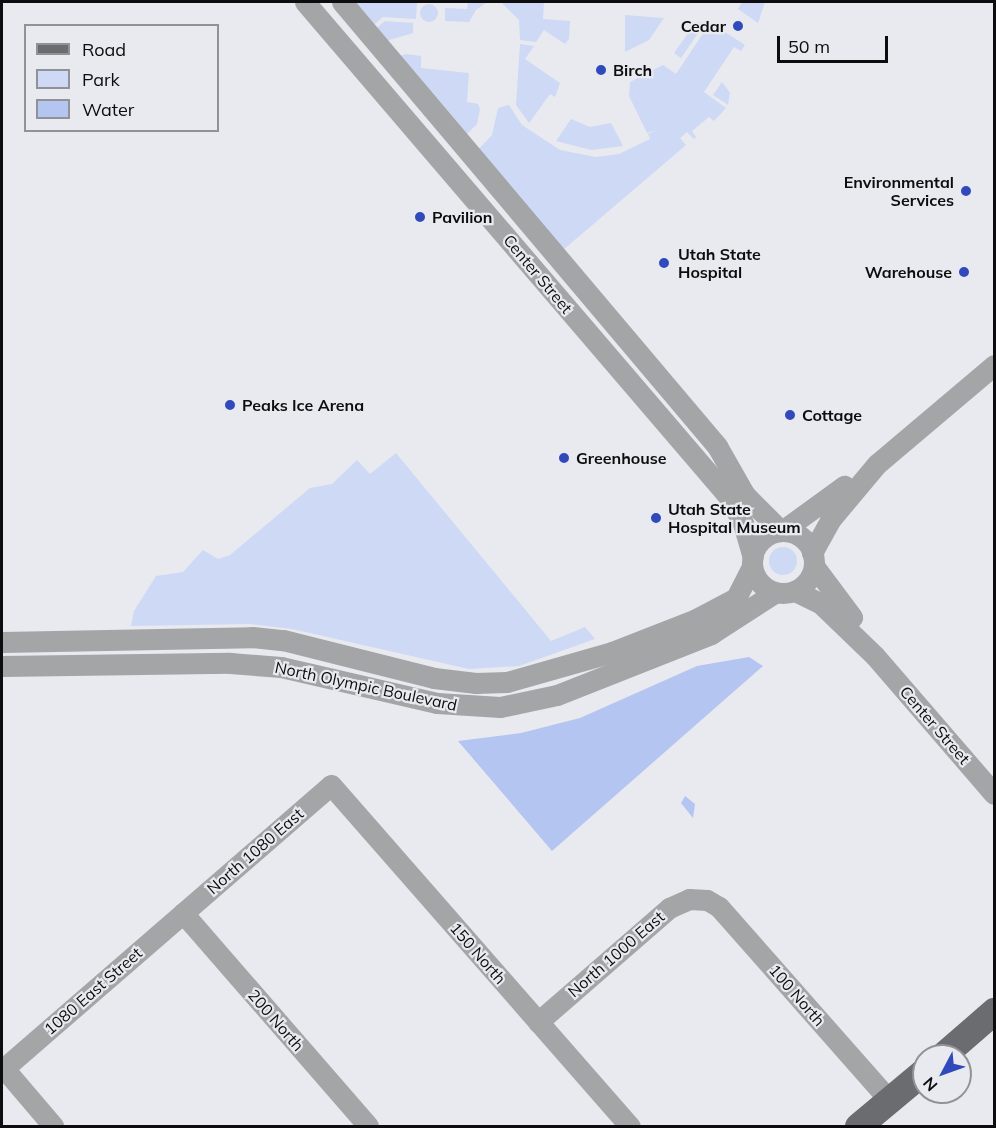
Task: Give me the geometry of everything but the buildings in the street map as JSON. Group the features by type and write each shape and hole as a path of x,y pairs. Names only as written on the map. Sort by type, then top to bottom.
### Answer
{"main road":[{"path":"956,1044 994,1011"},
{"path":"858,1126 912,1081"}],"street":[{"name":"Center Street","path":"305,2 728,496 743,523 753,562"},
{"name":"Center Street","path":"347,8 717,446 752,504 782,531"},
{"path":"331,32 347,8"},
{"path":"432,151 452,133"},
{"path":"549,288 570,271"},
{"path":"877,464 841,504 813,559 808,581 785,591 760,583 753,562 759,542 782,531 877,464 994,365"},
{"path":"666,425 685,408"},
{"path":"782,531 800,536 813,559"},
{"name":"Center Street","path":"813,559 865,633 875,656"},
{"name":"North Olympic Boulevard","path":"2,642 252,637 283,640 434,678 476,683 507,682 612,652 707,614 736,598 753,562"},
{"name":"Center Street","path":"785,591 820,603 875,656 994,794"},
{"name":"North Olympic Boulevard","path":"2,666 230,663 281,667 437,703 500,707 557,695 711,634 785,591"},
{"name":"150 North","path":"327,789 331,785 630,1126"},
{"name":"North 1080 East","path":"183,913 327,789"},
{"name":"North 1000 East","path":"538,1022 669,908 679,901 699,899"},
{"name":"100 North","path":"699,899 719,907 889,1100"},
{"name":"1080 East Street","path":"2,1068 183,913"},
{"name":"200 North","path":"183,913 368,1126"},
{"path":"2,1068 53,1126"}],"green space":[{"path":"350,2 417,2 416,19 383,17 371,27"},
{"path":"468,2 487,2 476,10 469,22 445,21 445,8 467,9"},
{"path":"501,2 544,2 543,19 570,21 569,39 565,44 544,30 536,42 520,40 519,20"},
{"path":"742,2 765,2 758,23 738,9"},
{"path":"429,4 435,7 438,13 435,19 429,22 423,19 420,13 423,7"},
{"path":"625,15 664,18 649,40 625,52"},
{"path":"385,21 413,23 413,33 386,41 374,30"},
{"path":"696,22 711,23 745,45 741,51 734,47 704,92 726,108 714,121 709,117 692,131 696,137 694,139 687,132 680,138 686,145 563,250 478,150 492,135 498,108 509,105 522,125 560,150 596,157 619,154 650,139 648,134 657,130 647,133 629,96 630,82 663,65 676,74 706,29 703,26 681,58 674,53"},
{"path":"520,44 534,46 525,59 560,83 555,97 550,94 529,123 516,105"},
{"path":"406,54 421,56 421,68 469,73 467,102 478,104 480,109 477,124 466,135 399,56"},
{"path":"722,82 730,93 728,105 713,95"},
{"path":"571,119 590,127 611,123 623,146 591,150 556,141"},
{"path":"396,453 551,641 585,627 595,639 519,666 469,669 292,629 249,624 131,626 134,611 156,576 183,572 203,550 218,559 230,555 310,488 332,484 357,460 370,474"},
{"path":"783,547 793,551 797,561 793,571 783,575 773,571 769,561 773,551"}],"water":[{"path":"749,657 763,666 552,851 458,741 521,733 580,718 697,666"},
{"path":"685,796 695,804 693,818 681,803"}],"place":[{"name":"Cedar","path":"738,26"},
{"name":"Birch","path":"601,70"},
{"name":"Environmental Services","path":"966,191"},
{"name":"Pavilion","path":"420,217"},
{"name":"Utah State Hospital","path":"664,263"},
{"name":"Warehouse","path":"964,272"},
{"name":"Peaks Ice Arena","path":"230,405"},
{"name":"Cottage","path":"790,415"},
{"name":"Greenhouse","path":"564,458"},
{"name":"Utah State Hospital Museum","path":"656,518"}]}
